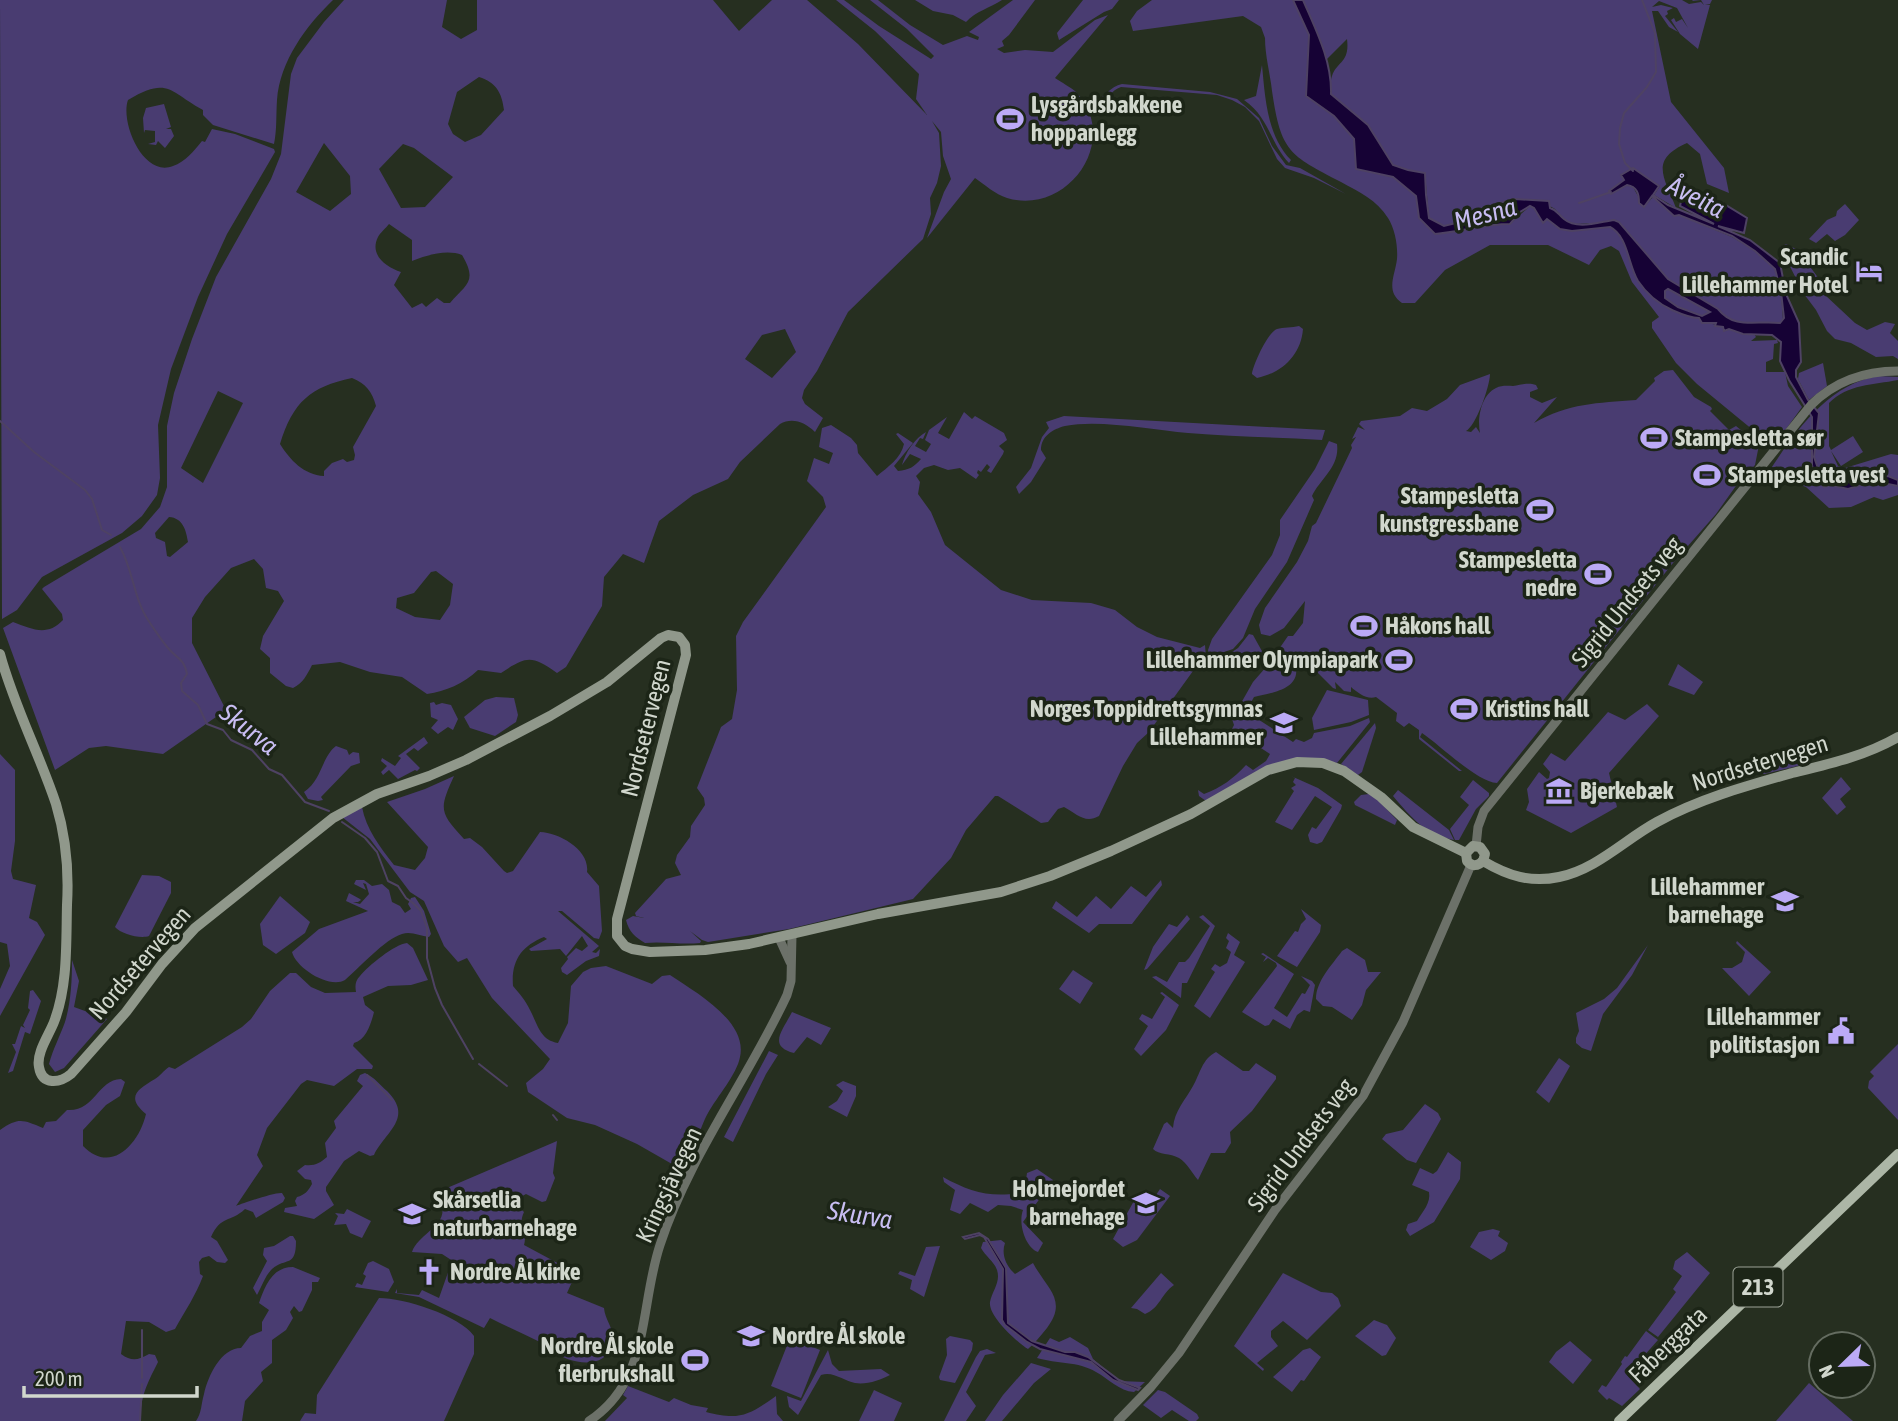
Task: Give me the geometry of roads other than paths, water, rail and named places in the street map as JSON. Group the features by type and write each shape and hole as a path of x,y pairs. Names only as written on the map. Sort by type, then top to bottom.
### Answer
{"main road":[{"name":"Nordsetervegen","path":"0,654 18,711 56,804 66,852 67,907 61,998 38,1063 42,1075 50,1081 61,1081 71,1074 126,1012 162,964 207,917 325,824 372,796 438,773 550,716 607,682 654,642 666,636 677,636 683,642 686,659 617,919 617,936 628,948 650,952 721,948 779,938 878,914 1001,892 1034,882 1145,836 1191,814 1268,769 1297,762 1323,763 1349,774 1381,797 1413,827 1466,853"},
{"name":"Nordsetervegen","path":"1483,861 1500,871 1526,879 1547,879 1572,874 1592,865 1638,833 1686,808 1751,784 1858,756 1898,737"},
{"path":"1476,846 1483,850 1483,861 1471,865 1467,861 1466,853 1476,846"},
{"name":"Fåberggata","path":"1619,1421 1898,1154"}],"street":[{"name":"Sigrid Undsets veg","path":"1476,846 1478,827 1484,811 1817,399 1836,385 1864,374 1898,371"},
{"name":"Sigrid Undsets veg","path":"1118,1421 1179,1353 1275,1210 1363,1096 1402,1022 1471,865"},
{"name":"Kringsjåvegen","path":"589,1421 614,1401 630,1377 638,1349 649,1280 666,1226 704,1149 784,1002 791,981 792,935"},
{"path":"779,938 790,964"}],"water":[{"name":"Mesna","path":"1293,0 1303,0 1318,34 1329,70 1331,94 1368,125 1393,165 1425,173 1429,218 1444,226 1476,218 1493,205 1515,199 1549,201 1550,208 1575,224 1614,220 1619,222 1668,279 1718,309 1731,320 1780,323 1784,318 1775,269 1755,251 1732,236 1679,215 1674,216 1652,196 1644,207 1639,203 1639,196 1633,187 1627,185 1611,194 1609,191 1624,180 1621,175 1633,168 1659,186 1653,195 1668,205 1714,224 1680,206 1682,197 1689,190 1724,204 1747,218 1744,233 1718,226 1750,240 1780,263 1786,294 1799,323 1801,362 1796,370 1796,377 1808,400 1819,413 1814,457 1821,477 1829,477 1836,482 1842,478 1848,482 1888,476 1898,480 1898,486 1861,485 1848,489 1830,485 1824,487 1814,474 1812,465 1812,417 1780,361 1781,342 1772,335 1743,334 1729,329 1724,331 1723,327 1715,326 1716,323 1702,323 1699,318 1685,316 1662,305 1638,281 1621,237 1610,227 1572,231 1560,229 1547,219 1543,223 1530,206 1520,212 1510,224 1435,234 1419,218 1416,196 1393,177 1356,169 1354,139 1334,116 1306,96 1309,35","holes":["1668,289 1710,312 1702,316 1678,307 1665,298 1665,291"]},
{"path":"979,1233 988,1239 1006,1268 1008,1323 1032,1341 1088,1357 1119,1380 1140,1388 1138,1390 1113,1380 1091,1362 1040,1349 1005,1325 1002,1320 1003,1269 984,1237 963,1237"}],"waterway":[{"name":"Åveita","path":"1633,171 1625,163 1619,144 1620,128 1624,113 1647,87 1656,72 1655,33 1642,0"},
{"path":"1579,203 1611,192"},
{"name":"Skurva","path":"0,421 34,452 85,490 92,499 102,530 111,535"},
{"name":"Skurva","path":"120,547 143,612 163,642 184,665 187,674 181,683 182,691 198,705 207,724 223,730 231,740 252,750 269,769 282,775 305,802 329,811"},
{"name":"Skurva","path":"342,822 365,838 377,852 388,881 398,886 406,898 421,911 427,928 427,958 435,988 473,1059"},
{"name":"Skurva","path":"479,1064 507,1086"},
{"path":"367,1075 392,1100"},
{"name":"Skurva","path":"553,1115 557,1120"},
{"path":"142,1330 142,1378"},
{"path":"140,1421 142,1384"}],"place":[{"name":"Lysgårdsbakkene hoppanlegg","path":"1010,119"},
{"name":"Scandic Lillehammer Hotel","path":"1869,271"},
{"name":"Stampesletta sør","path":"1654,438"},
{"name":"Stampesletta vest","path":"1707,475"},
{"name":"Stampesletta kunstgressbane","path":"1540,510"},
{"name":"Stampesletta nedre","path":"1598,574"},
{"name":"Håkons hall","path":"1364,626"},
{"name":"Lillehammer Olympiapark","path":"1399,660"},
{"name":"Kristins hall","path":"1464,709"},
{"name":"Norges Toppidrettsgymnas Lillehammer","path":"1284,723"},
{"name":"Bjerkebæk","path":"1559,791"},
{"name":"Lillehammer barnehage","path":"1785,901"},
{"name":"Lillehammer politistasjon","path":"1841,1031"},
{"name":"Holmejordet barnehage","path":"1146,1203"},
{"name":"Skårsetlia naturbarnehage","path":"412,1214"},
{"name":"Nordre Ål kirke","path":"429,1272"},
{"name":"Nordre Ål skole","path":"751,1336"},
{"name":"Nordre Ål skole flerbrukshall","path":"695,1360"}]}
